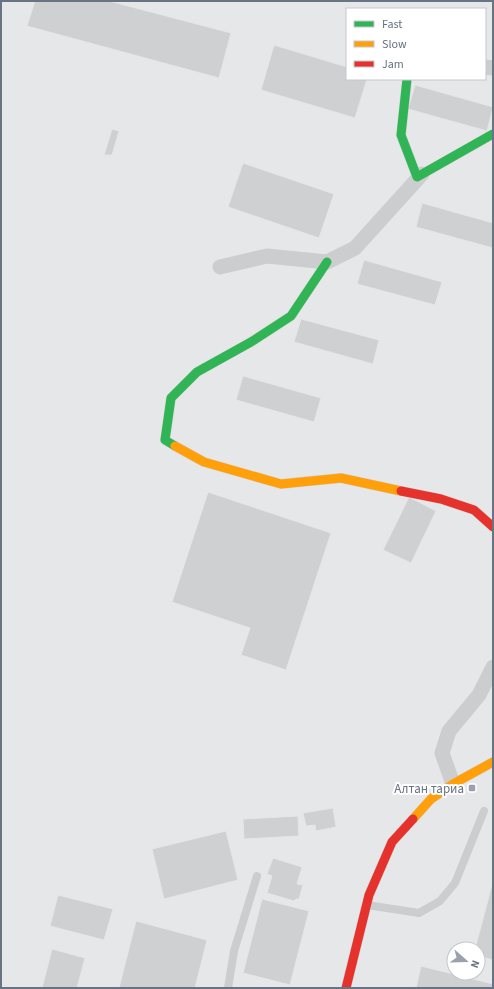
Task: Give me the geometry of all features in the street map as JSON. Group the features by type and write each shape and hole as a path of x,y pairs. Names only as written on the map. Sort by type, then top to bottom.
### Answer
{"street":[{"path":"407,80 401,134 417,177 493,134"},
{"path":"422,174 354,248 327,262 291,316 251,342 197,372 171,398 165,440 204,462 281,484 341,478 441,499 474,510 493,527"},
{"path":"220,267 267,256 327,262"},
{"path":"453,784 442,753 449,731 479,695 493,667"},
{"path":"346,988 369,895 392,842 431,799 453,784 493,762"}],"lane":[{"path":"367,904 419,913 440,901 454,883 484,811"},
{"path":"228,988 234,951 257,876"}],"shaded area":[{"path":"1,1 493,1 493,988 1,988"}],"building":[{"path":"35,1 109,1 231,33 219,78 27,26"},
{"path":"274,45 346,67 346,80 367,80 355,118 261,90"},
{"path":"415,85 493,107 487,131 408,109"},
{"path":"112,129 119,131 112,155 104,155"},
{"path":"243,163 334,194 319,238 228,207"},
{"path":"422,203 493,223 493,248 416,227"},
{"path":"364,260 442,282 435,305 357,284"},
{"path":"301,319 379,340 373,364 294,342"},
{"path":"243,376 321,398 314,422 236,400"},
{"path":"208,492 331,533 286,670 241,655 250,628 172,602"},
{"path":"409,497 436,511 411,563 383,550"},
{"path":"333,808 336,827 316,831 315,825 306,826 303,813"},
{"path":"298,816 299,836 244,839 243,819"},
{"path":"226,831 238,880 164,899 152,849"},
{"path":"273,858 302,867 297,884 303,885 299,899 294,901 267,893 272,876 267,874"},
{"path":"493,881 493,960 486,958 486,941 477,941"},
{"path":"58,895 113,909 104,940 50,926"},
{"path":"262,899 309,911 290,985 243,973"},
{"path":"136,921 207,940 195,988 119,988"},
{"path":"52,949 85,958 77,988 42,988"},
{"path":"421,966 446,972 446,981 481,981 493,984 493,988 416,988"}],"traffic: fast":[{"path":"407,80 401,135 417,177 493,134"},
{"path":"175,446 165,440 171,398 197,372 251,342 291,316 327,262"}],"traffic: slow":[{"path":"175,446 204,462 281,484 341,478 401,491"},
{"path":"413,819 431,799 453,784 493,762"}],"traffic: jam":[{"path":"401,491 441,499 474,510 493,527"},
{"path":"346,988 369,895 392,842 413,819"}],"place":[{"name":"Алтан тариа","path":"472,788"}]}
